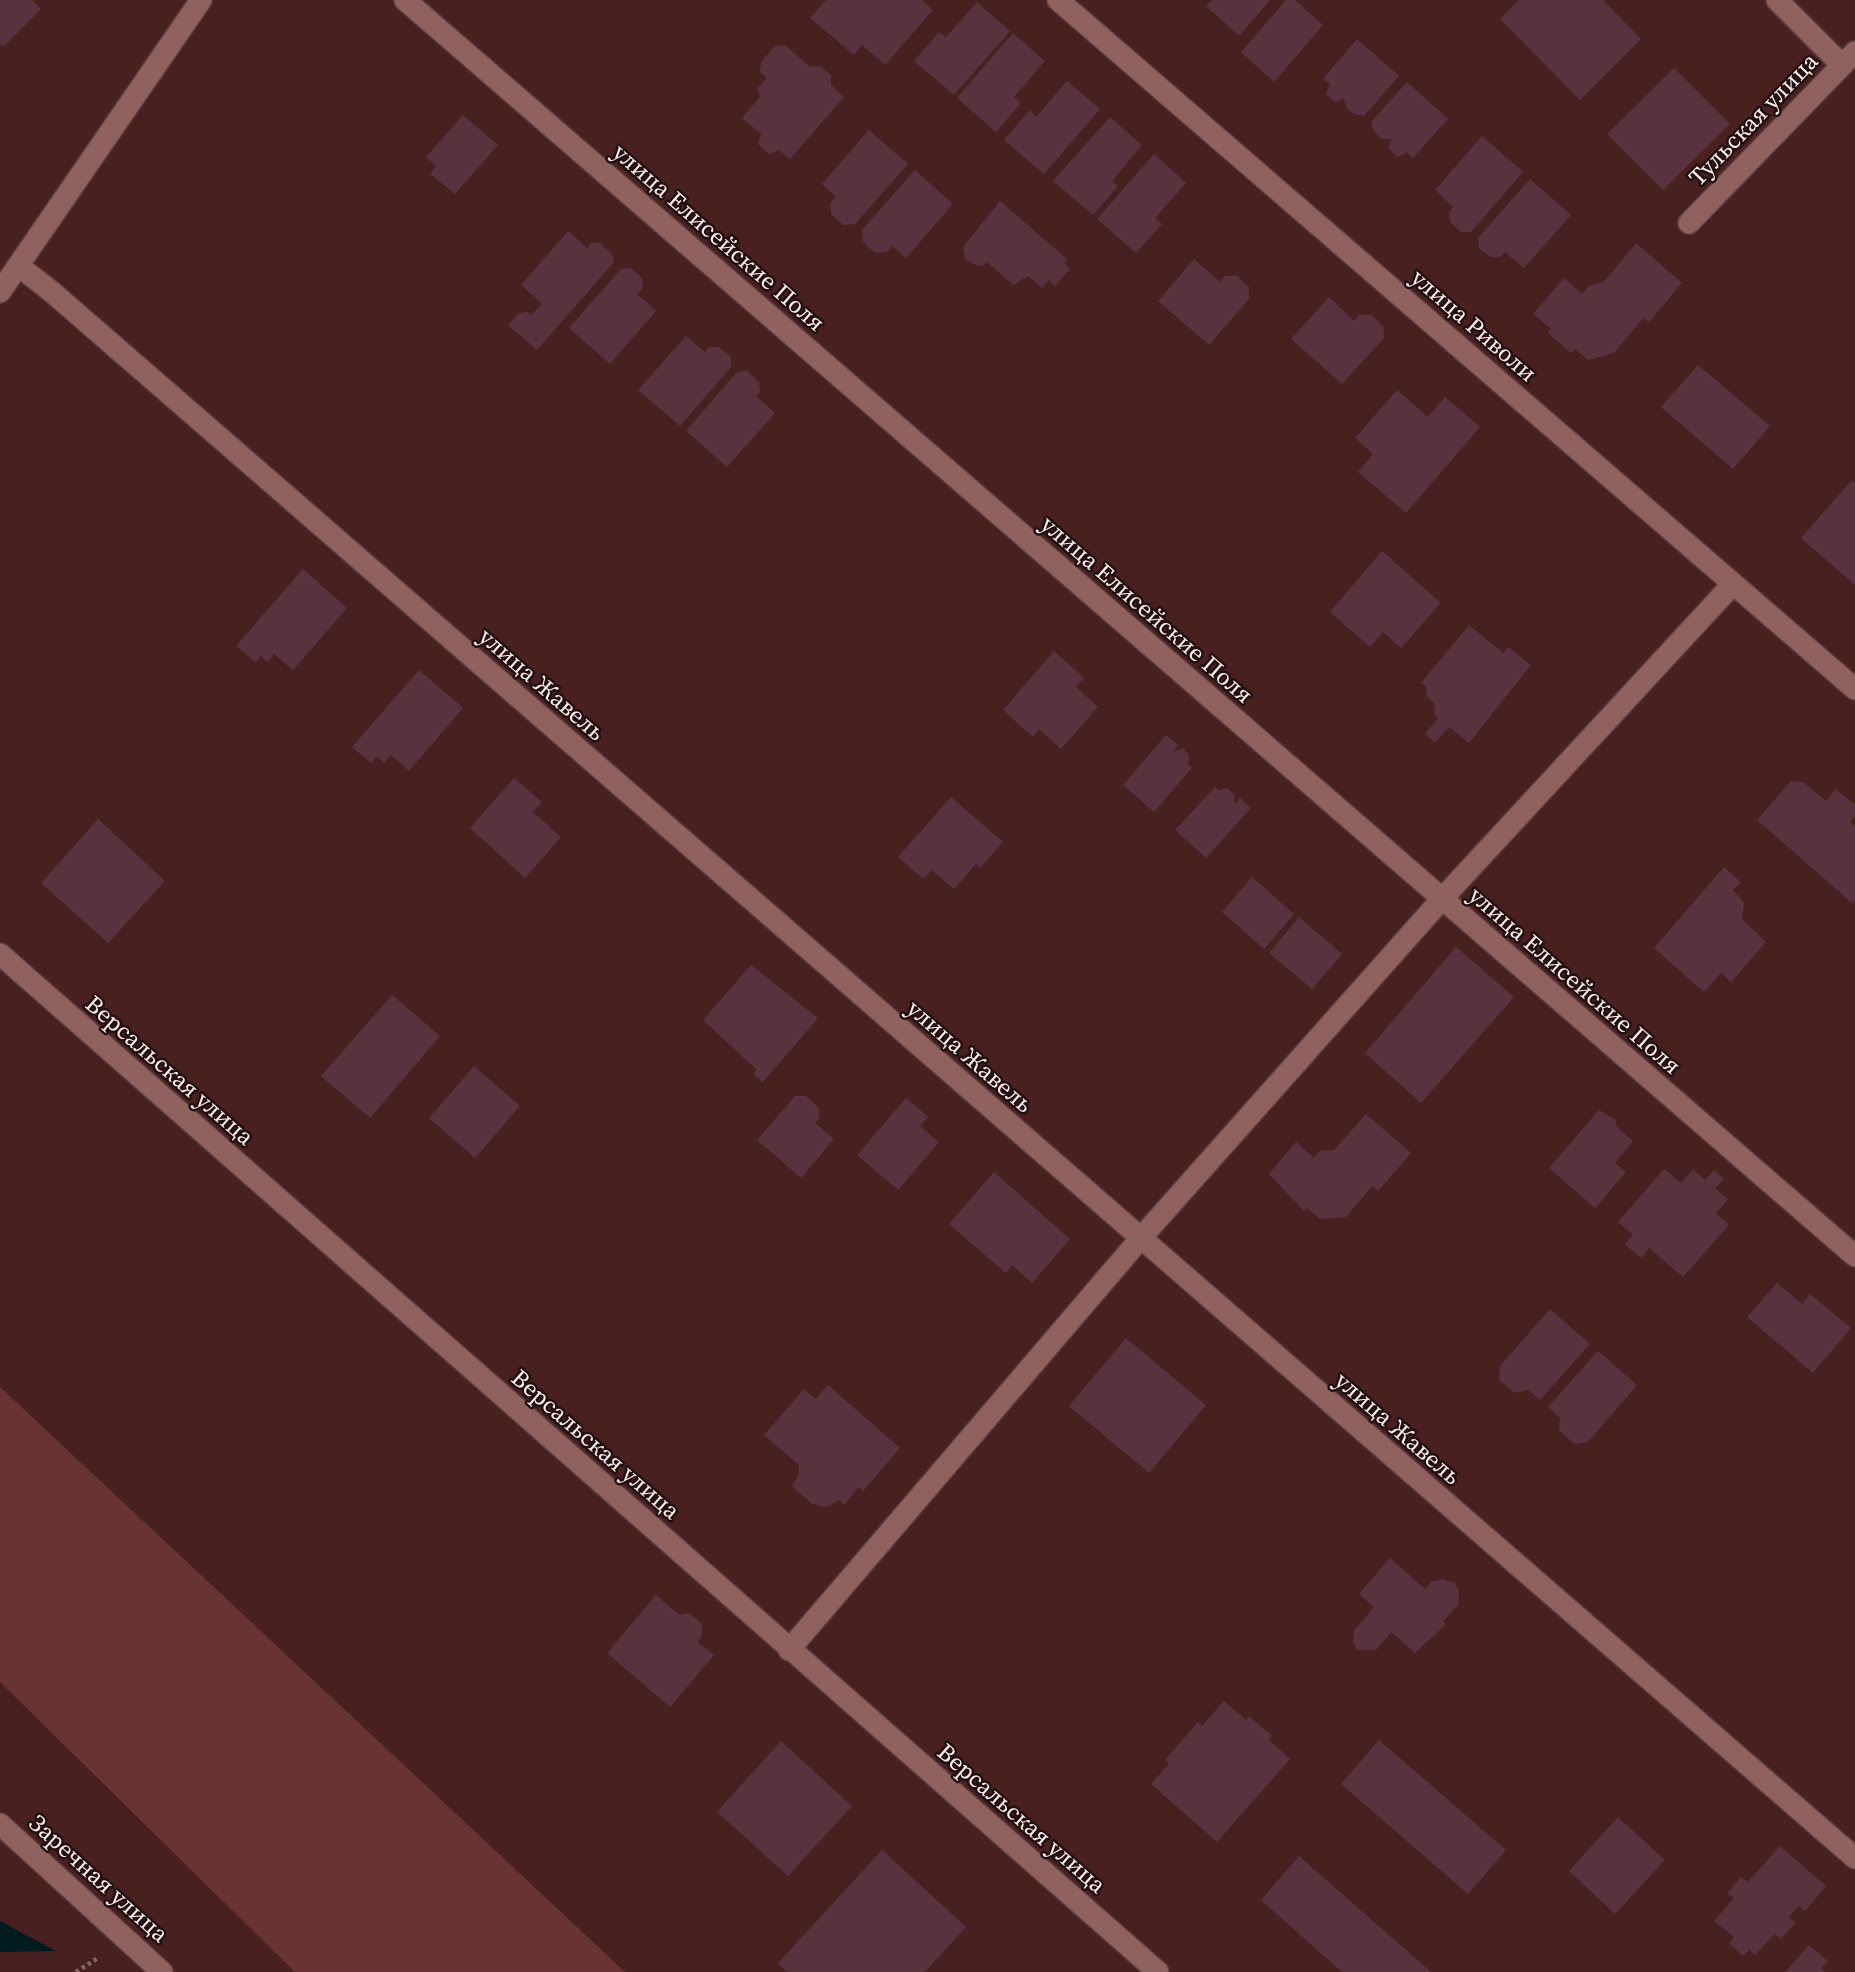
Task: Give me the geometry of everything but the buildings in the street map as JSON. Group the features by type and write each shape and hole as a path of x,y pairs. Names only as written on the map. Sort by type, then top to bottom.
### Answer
{"street":[{"path":"0,292 20,267 201,0"},
{"name":"улица Елисейские Поля","path":"405,0 1855,1256"},
{"name":"улица Риволи","path":"1058,0 1855,689"},
{"path":"1777,0 1849,58"},
{"name":"Тульская улица","path":"1689,223 1849,58"},
{"name":"улица Жавель","path":"20,267 1855,1858"},
{"path":"789,1650 1140,1239 1441,900 1733,584"},
{"name":"Версальская улица","path":"0,954 1158,1972"},
{"name":"Заречная улица","path":"0,1824 162,1972"}],"shaded area":[{"path":"0,1387 625,1972 295,1972 0,1682"}],"water":[{"path":"0,1921 56,1951 0,1952"}]}
